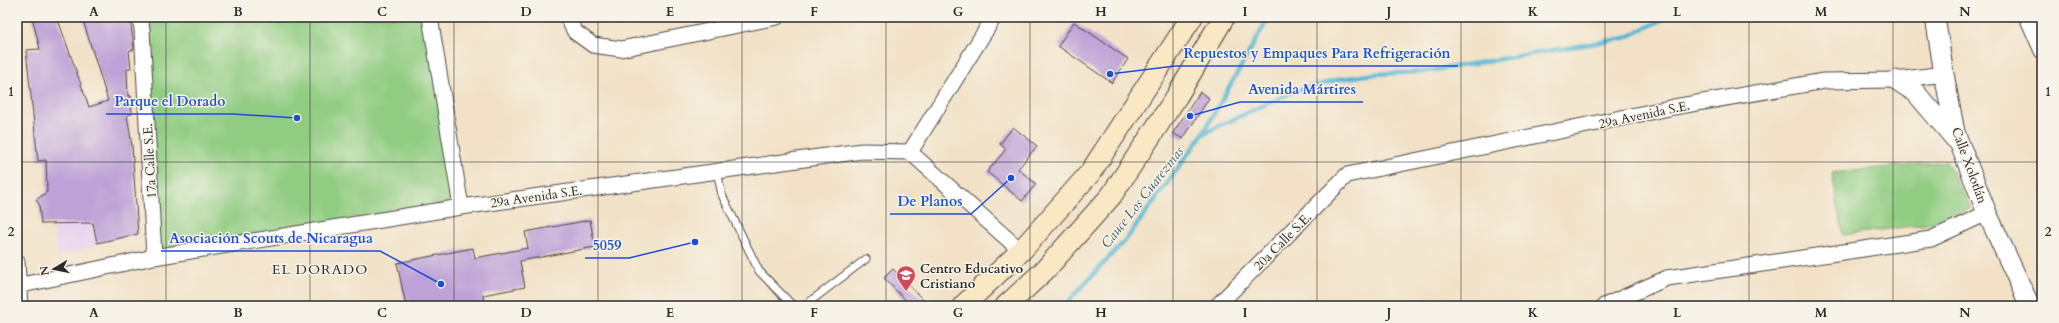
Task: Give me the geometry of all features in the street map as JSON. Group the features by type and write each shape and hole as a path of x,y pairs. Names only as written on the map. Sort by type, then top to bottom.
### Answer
{"main road":[{"path":"964,306 1021,251 1090,173 1192,17"},
{"path":"1006,306 1044,271 1111,196 1177,96 1224,17"}],"street":[{"name":"17a Calle S.E.","path":"140,17 142,29 154,257"},
{"path":"430,17 461,207"},
{"path":"567,17 575,32 593,45 621,49 777,17"},
{"path":"994,17 910,152 1021,251"},
{"name":"Calle Xolotlán","path":"1935,17 1944,74 1956,132 1987,213 2030,306"},
{"path":"2027,17 2042,51"},
{"name":"29a Avenida S.E.","path":"1347,175 1674,107 1824,81 1896,80 1944,74"},
{"path":"1896,80 1916,93 1962,148"},
{"name":"29a Avenida S.E.","path":"18,285 154,257 461,207 862,151 910,152"},
{"name":"20a Calle S.E.","path":"1218,306 1347,175"},
{"path":"1604,306 1667,278 1931,239 1987,213"},
{"path":"17,262 20,306"}],"lane":[{"path":"717,171 722,195 759,271 792,306"},
{"path":"804,306 866,259"}],"shaded area":[{"path":"92,223 96,246 57,256 53,225"}],"green space":[{"path":"140,17 430,17 461,207 154,257"},
{"path":"1946,161 1971,208 1943,222 1843,235 1832,173"}],"building":[{"path":"32,17 57,17 89,107 108,101 82,17 130,17 134,49 129,51 131,68 127,69 128,96 131,96 132,114 127,115 132,146 138,234 97,243 93,223 41,224 39,204 36,200 47,192 46,160 38,161 26,50 40,49"},
{"path":"1074,22 1128,59 1112,83 1058,46"},
{"path":"1200,92 1209,98 1183,139 1173,133"},
{"path":"1013,127 1037,146 1018,169 1036,184 1022,201 987,172 1006,149 1000,144"},
{"path":"590,220 595,247 520,261 525,287 483,295 485,306 406,306 397,263 473,248 475,258 528,248 525,232"},
{"name":"Centro Educativo Cristiano","path":"893,269 929,306 911,306 884,278"}],"waterway":[{"name":"Cauce Los Cuarezmas","path":"1064,306 1128,237 1202,135 1269,17"},
{"path":"1202,135 1293,92 1340,79 1375,74 1424,72 1625,38 1668,17"}],"place":[{"name":"Repuestos y Empaques Para Refrigeración","path":"1110,74"},
{"name":"Avenida Mártires","path":"1190,116"},
{"name":"Parque el Dorado","path":"297,118"},
{"name":"De Planos","path":"1011,178"},
{"name":"5059","path":"695,242"},
{"name":"Asociación Scouts de Nicaragua","path":"441,284"},
{"name":"Centro Educativo Cristiano","path":"906,292"}],"district":[{"name":"EL DORADO","path":"320,269"}]}
